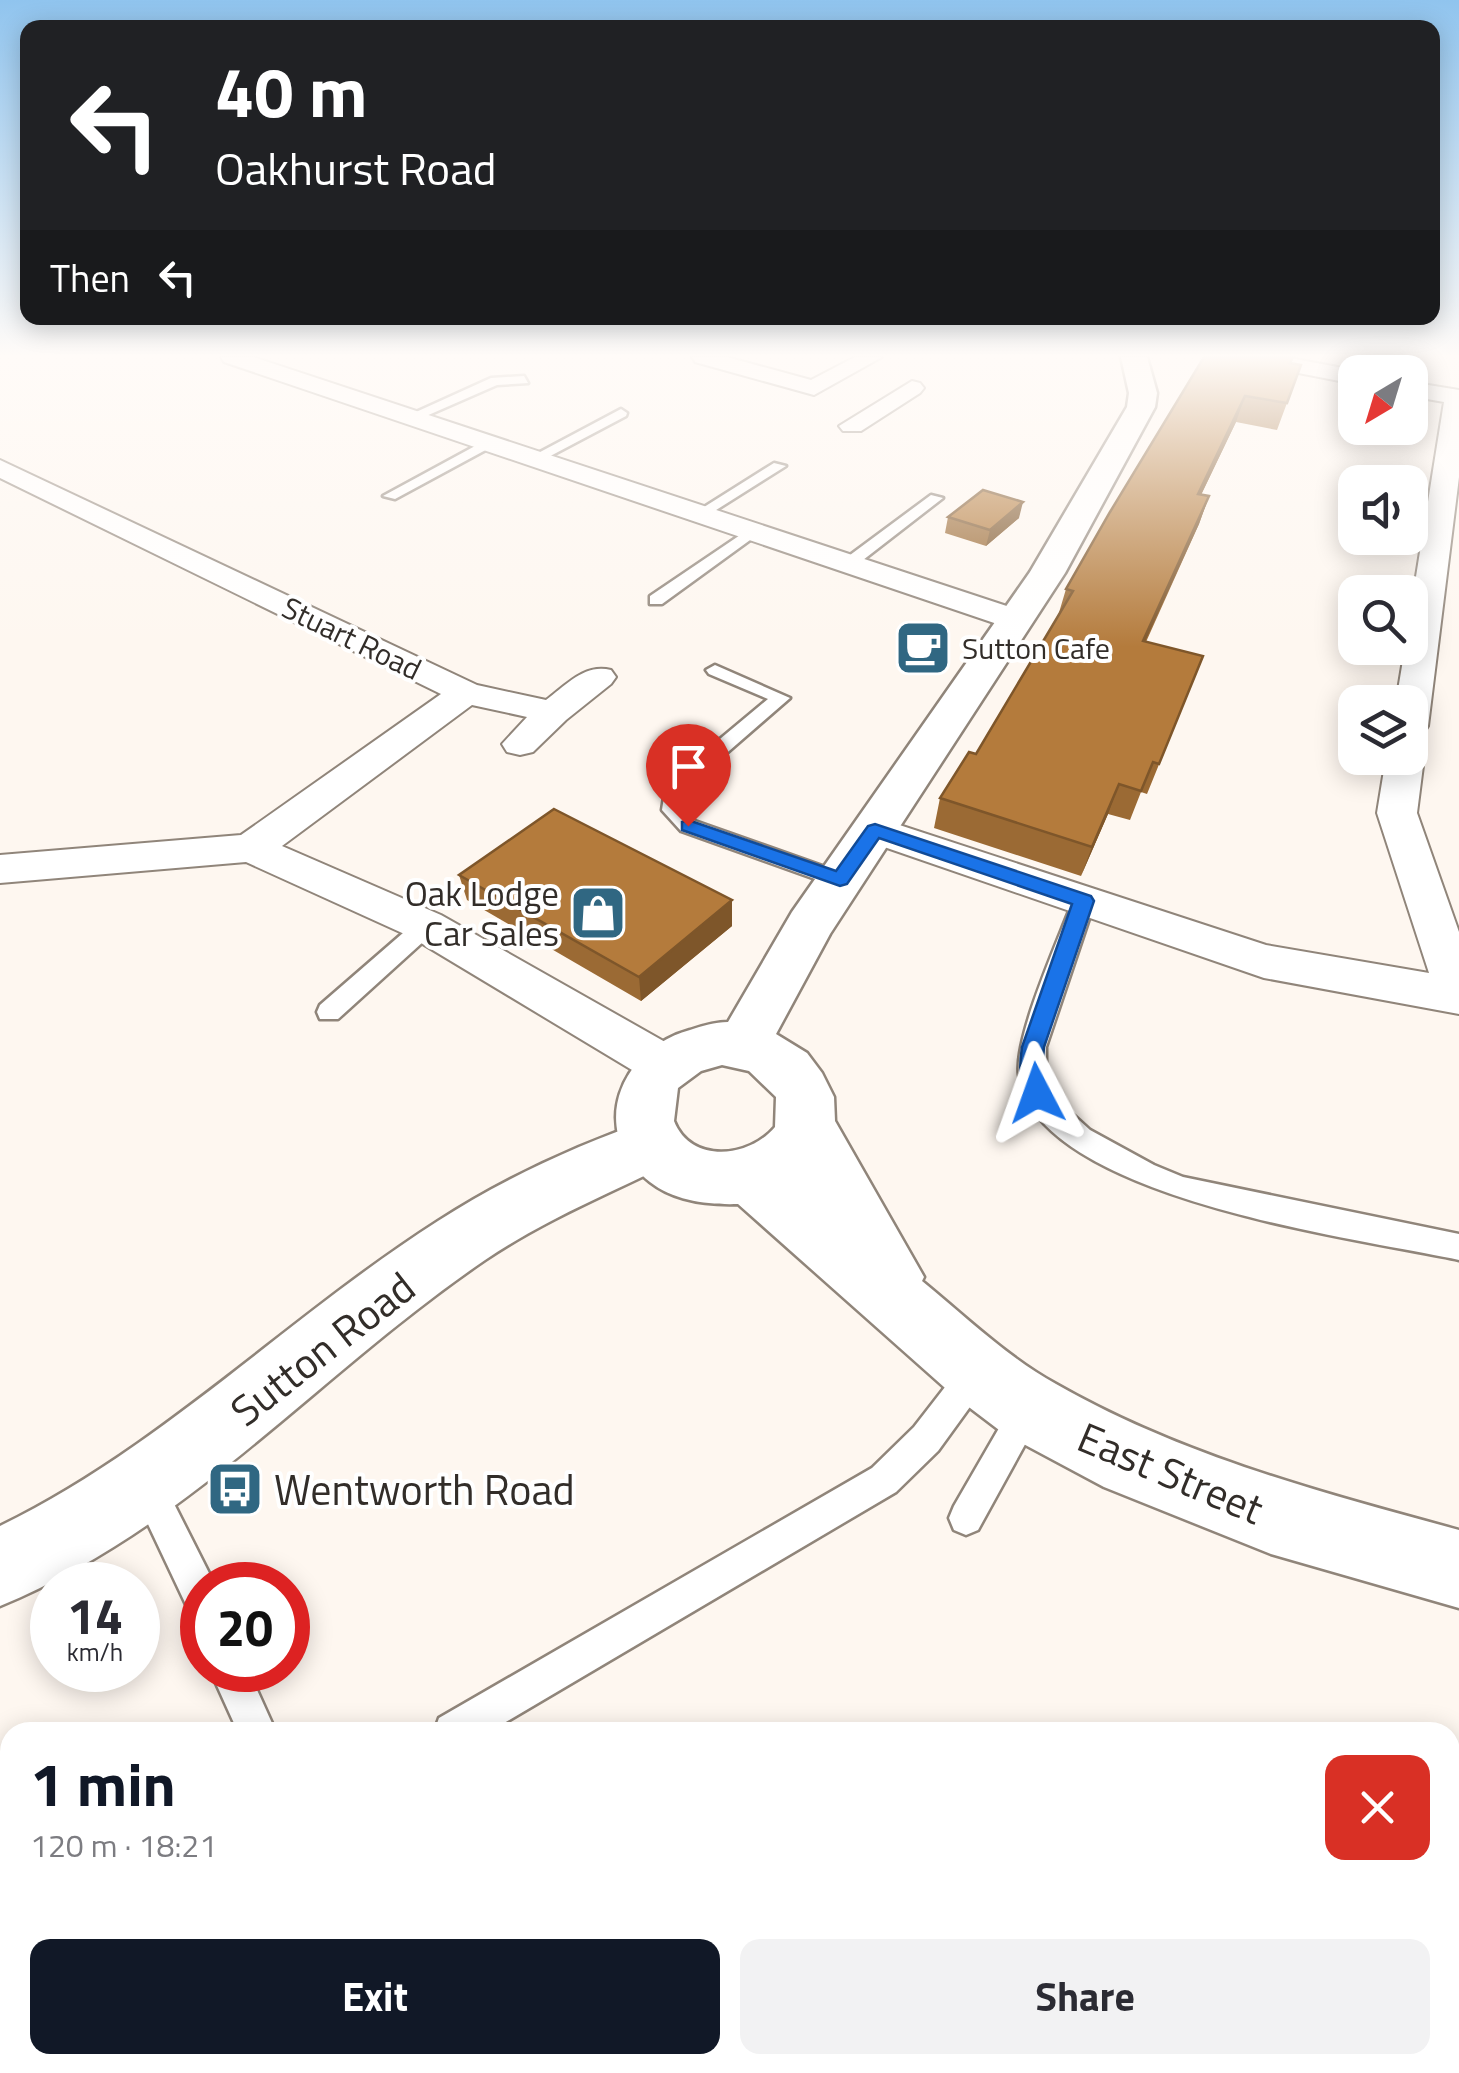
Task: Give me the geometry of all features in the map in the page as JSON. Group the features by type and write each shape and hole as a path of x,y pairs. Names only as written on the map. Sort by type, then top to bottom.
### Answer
{"main road":[{"path":"743,1044 840,880 1017,620 1115,454"},
{"path":"743,1044 771,1054 793,1072 806,1096 806,1123 796,1146 776,1165 750,1177 721,1180 694,1175 670,1162 652,1144 644,1124 643,1102 650,1082 664,1064 700,1045 743,1044"},
{"name":"East Street","path":"806,1123 853,1215 913,1314"},
{"name":"Sutton Road","path":"0,1567 36,1551 147,1485 439,1256 515,1206 652,1144"},
{"name":"East Street","path":"750,1177 1002,1389 1130,1461 1272,1516 1459,1570"}],"street":[{"path":"521,454 1017,620"},
{"path":"1416,685 1450,454"},
{"name":"Stuart Road","path":"0,468 466,693 251,848"},
{"path":"520,744 599,677"},
{"path":"466,693 554,712"},
{"path":"875,830 1264,961 1459,996 1398,813 1404,775"},
{"path":"0,868 251,848 426,926 664,1064"}],"lane":[{"path":"390,496 468,454"},
{"path":"534,458 542,454"},
{"path":"700,514 778,466"},
{"path":"848,564 936,498"},
{"path":"656,600 752,532"},
{"path":"715,670 781,698 673,789 672,810 688,826 840,880"},
{"path":"1084,901 1033,1047 1030,1071 1037,1093 1054,1115 1144,1176 1183,1189 1459,1247"},
{"path":"329,1012 426,926"},
{"path":"966,1518 1002,1389"},
{"path":"470,1722 884,1480 926,1439 1002,1389"},
{"path":"147,1485 184,1562"},
{"path":"239,1692 253,1722"}],"building":[{"path":"1145,454 1217,454 1198,494 1209,496 1143,641 1203,656 1159,764 1153,762 1141,791 1119,784 1092,847 940,798 969,752 976,754 1073,591 1066,589"},
{"path":"983,490 1023,502 990,530 948,517"},
{"name":"Oak Lodge Car Sales","path":"554,809 732,900 639,977 459,875"}],"place":[{"name":"Sutton Cafe","path":"923,648"},
{"name":"Oak Lodge Car Sales","path":"598,913"},
{"name":"Wentworth Road","path":"235,1489"}],"route":[{"path":"688,826 840,880 875,830 1084,901 1033,1047 1030,1071 1037,1093"}]}
